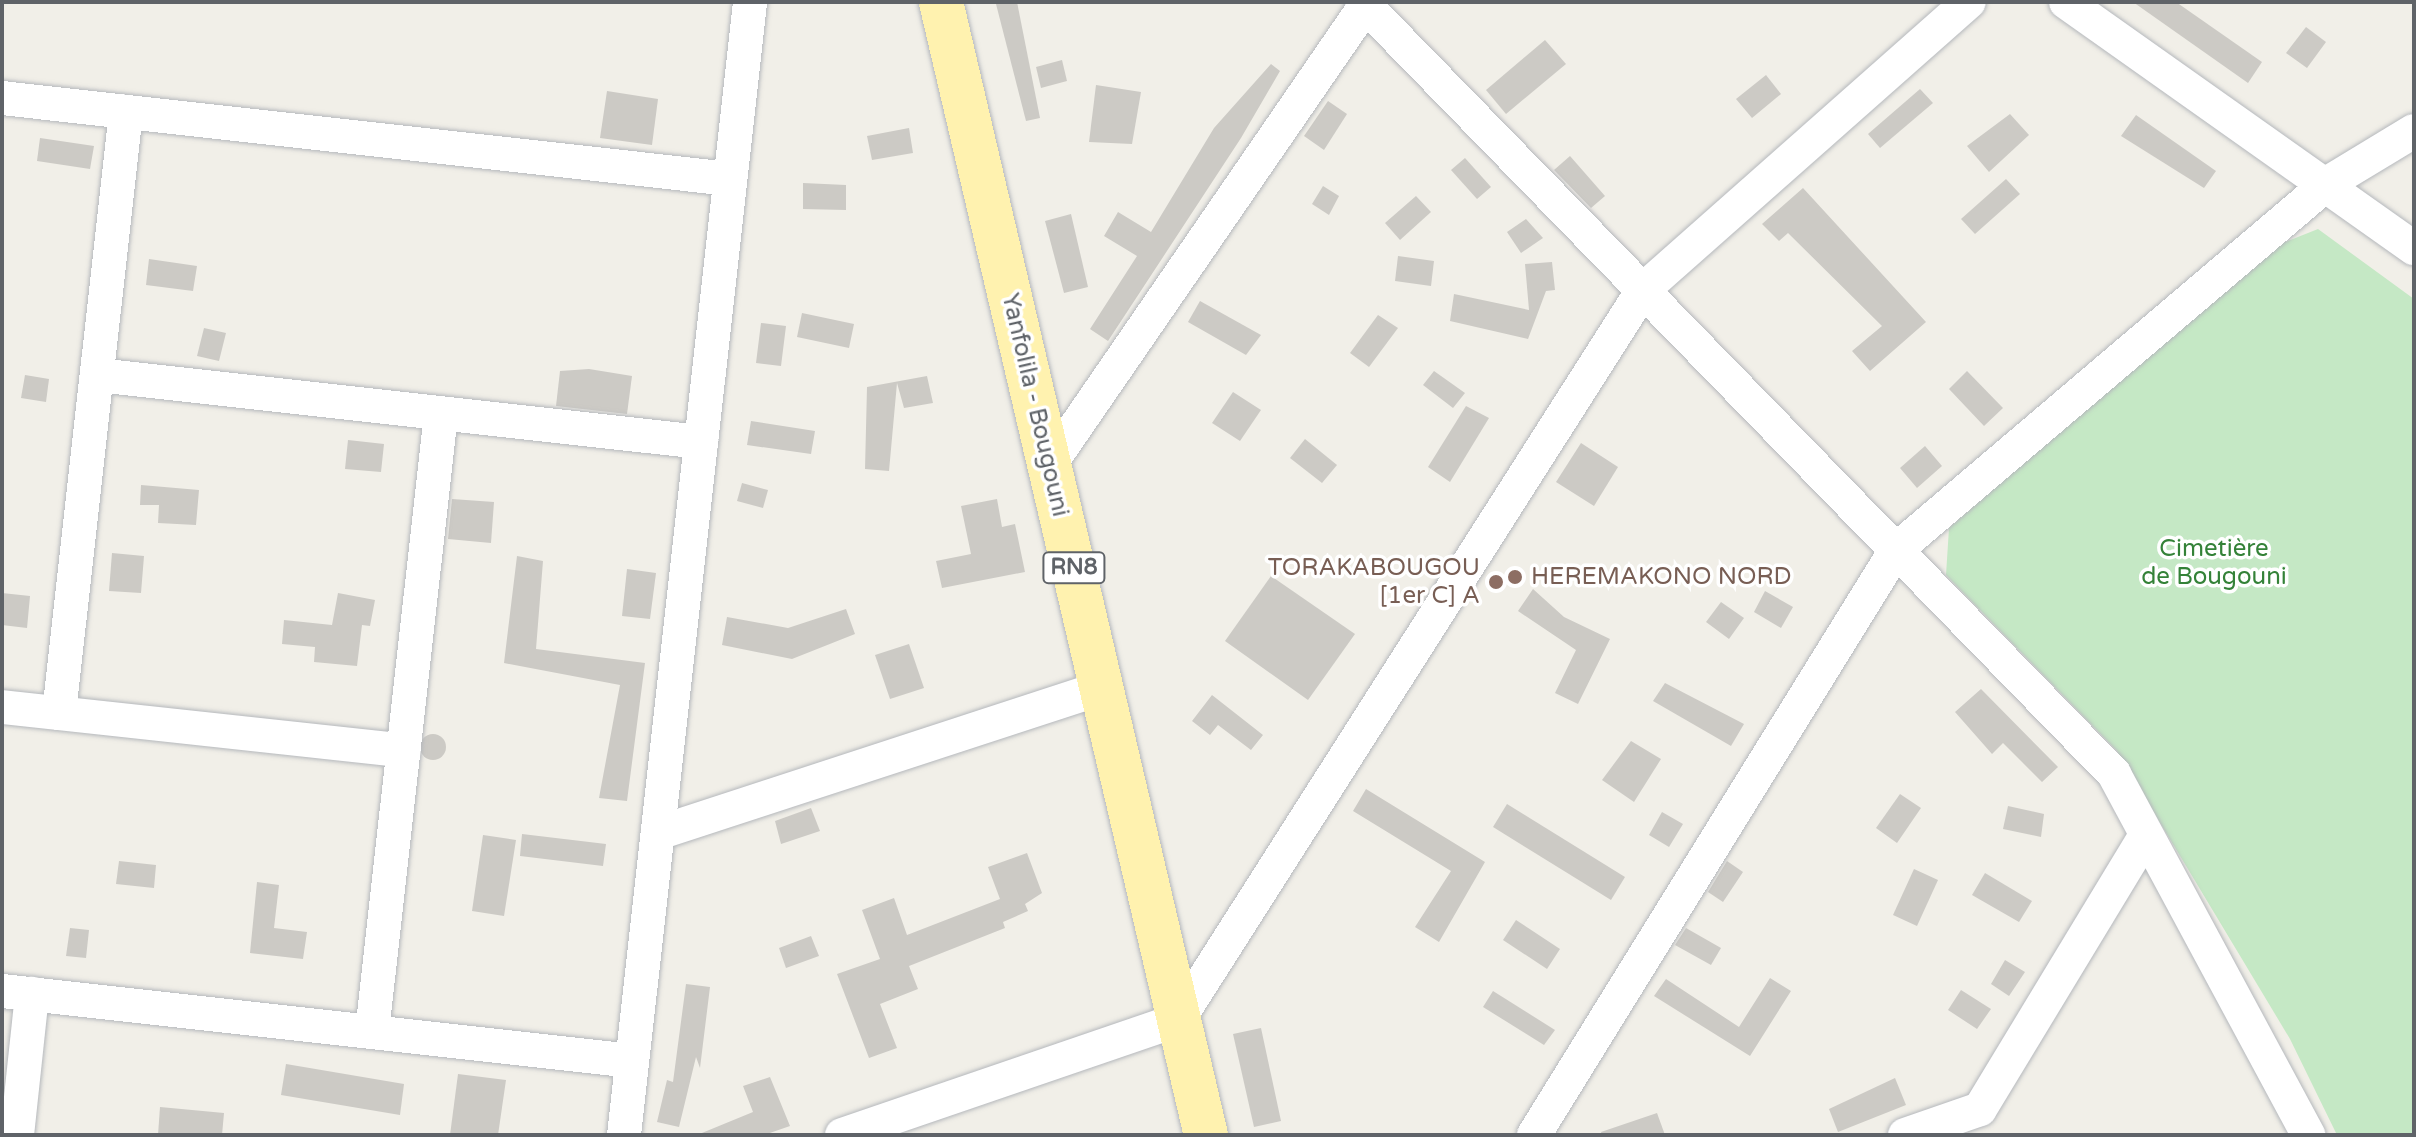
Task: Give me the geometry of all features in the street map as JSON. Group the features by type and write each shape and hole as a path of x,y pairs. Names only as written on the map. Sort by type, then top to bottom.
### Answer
{"main road":[{"name":"Yanfolila - Bougouni","path":"941,2 1048,467 1104,687 1206,1135"}],"street":[{"path":"624,1135 750,2"},
{"path":"842,1135 899,1124 1178,1020 1643,290 1969,2"},
{"path":"2066,2 2328,183 2414,248"},
{"path":"1048,467 1365,3 2114,774 2308,1135"},
{"path":"2,98 730,179"},
{"path":"59,713 126,112"},
{"path":"1534,1135 1896,550 2328,183 2414,131"},
{"path":"97,375 701,442"},
{"path":"372,1032 441,414"},
{"path":"658,833 1104,687"},
{"path":"2,707 404,751"},
{"path":"1905,1135 1980,1109 2146,835"},
{"path":"17,1135 17,992 632,1061"}],"green space":[{"name":"Cimetière de Bougouni","path":"2318,229 2414,299 2414,1135 2337,1135 2290,1039 2117,751 1946,575 1949,528 2273,247"}],"building":[{"path":"1017,2 1040,118 1026,121 996,4"},
{"path":"2133,2 2176,2 2262,62 2248,83"},
{"path":"2306,27 2326,42 2307,68 2286,53"},
{"path":"1545,40 1566,64 1506,114 1486,90"},
{"path":"1062,60 1067,81 1041,88 1036,67"},
{"path":"1271,64 1280,71 1241,138 1108,341 1090,329 1137,256 1104,236 1118,212 1151,232 1214,128"},
{"path":"1766,75 1781,94 1752,118 1736,99"},
{"path":"1096,85 1141,92 1132,144 1089,142"},
{"path":"1920,89 1933,103 1880,148 1868,134"},
{"path":"607,91 658,99 652,145 600,138"},
{"path":"1328,101 1347,114 1324,150 1304,136"},
{"path":"2010,114 2029,135 1989,172 1967,146"},
{"path":"2136,115 2216,171 2204,188 2121,136"},
{"path":"909,128 913,153 872,160 867,136"},
{"path":"40,138 94,146 90,169 37,161"},
{"path":"1570,156 1605,196 1591,208 1554,170"},
{"path":"1465,158 1491,187 1477,199 1451,170"},
{"path":"2006,179 2020,194 1975,234 1961,219"},
{"path":"803,183 846,185 846,210 803,209"},
{"path":"1323,186 1339,196 1329,215 1312,204"},
{"path":"1803,188 1926,322 1870,371 1852,351 1882,326 1788,233 1779,241 1762,224"},
{"path":"1416,196 1431,212 1400,240 1385,223"},
{"path":"1071,214 1088,287 1064,293 1045,221"},
{"path":"1526,219 1543,238 1521,253 1507,232"},
{"path":"1398,256 1434,261 1431,286 1395,281"},
{"path":"149,259 197,266 193,291 146,285"},
{"path":"1552,262 1555,290 1546,291 1528,339 1450,321 1454,294 1529,310 1525,264"},
{"path":"1200,301 1261,335 1246,355 1188,322"},
{"path":"802,313 854,324 849,348 797,337"},
{"path":"1378,315 1398,328 1369,367 1350,353"},
{"path":"761,323 786,326 781,366 756,363"},
{"path":"204,328 226,333 219,361 197,356"},
{"path":"589,369 632,376 627,414 556,406 560,371"},
{"path":"1434,371 1465,393 1453,408 1423,385"},
{"path":"1967,371 2003,408 1984,426 1949,389"},
{"path":"25,375 49,379 46,402 21,398"},
{"path":"927,376 933,403 904,408 897,383 889,471 865,469 867,387"},
{"path":"1233,392 1261,410 1240,441 1212,423"},
{"path":"1466,406 1489,418 1450,482 1428,467"},
{"path":"751,421 815,431 811,454 747,445"},
{"path":"1305,439 1337,465 1322,483 1290,458"},
{"path":"348,440 384,444 381,472 345,469"},
{"path":"1581,443 1618,467 1594,506 1556,482"},
{"path":"1925,446 1942,466 1917,488 1900,468"},
{"path":"742,483 768,490 763,508 737,501"},
{"path":"141,485 199,490 196,525 158,523 159,505 140,505"},
{"path":"452,499 494,502 491,543 448,539"},
{"path":"997,499 1002,527 1015,524 1025,572 942,588 936,561 971,554 961,506"},
{"path":"112,553 144,556 141,593 109,591"},
{"path":"517,556 543,561 536,649 645,663 627,801 599,798 620,685 504,663"},
{"path":"627,569 656,573 650,619 622,616"},
{"path":"1271,576 1355,634 1308,700 1225,641"},
{"path":"1533,589 1564,617 1610,639 1578,704 1555,693 1576,650 1518,611"},
{"path":"1765,591 1793,607 1781,628 1754,612"},
{"path":"2,593 30,596 27,628 2,625"},
{"path":"338,593 375,600 370,626 362,625 357,666 314,662 315,647 282,644 284,620 332,625"},
{"path":"1721,602 1744,618 1729,639 1706,622"},
{"path":"846,609 855,634 792,659 722,645 727,617 788,628"},
{"path":"909,644 924,688 890,699 875,655"},
{"path":"1665,683 1744,724 1731,746 1653,701"},
{"path":"1981,689 2058,767 2042,782 2003,743 1992,754 1955,712"},
{"path":"1212,695 1263,735 1251,750 1218,725 1210,735 1192,721"},
{"path":"433,734 442,738 446,747 442,756 433,760 424,756 420,747 424,738"},
{"path":"1631,741 1661,759 1634,802 1602,780"},
{"path":"1366,789 1485,862 1439,942 1415,927 1451,871 1353,811"},
{"path":"1900,794 1921,808 1897,843 1876,828"},
{"path":"1507,804 1625,877 1611,900 1493,827"},
{"path":"2008,806 2044,814 2041,837 2003,829"},
{"path":"811,808 820,831 781,844 775,821"},
{"path":"1662,812 1683,824 1669,847 1649,835"},
{"path":"522,834 606,844 603,866 520,856"},
{"path":"483,835 516,840 504,916 472,911"},
{"path":"1027,853 1042,893 1025,904 1028,911 1003,922 1005,928 909,966 918,989 880,1004 897,1048 869,1058 837,974 880,959 862,910 894,898 907,935 1000,899 988,867"},
{"path":"119,861 156,865 154,888 116,884"},
{"path":"1727,861 1743,872 1723,902 1708,892"},
{"path":"1914,869 1938,880 1917,926 1893,915"},
{"path":"1985,873 2032,901 2019,922 1972,895"},
{"path":"257,882 279,885 274,928 307,932 303,959 250,953"},
{"path":"1516,920 1560,949 1547,969 1503,940"},
{"path":"70,928 89,930 86,958 66,956"},
{"path":"1686,928 1721,948 1711,965 1675,945"},
{"path":"811,936 819,956 786,968 779,948"},
{"path":"2005,960 2025,972 2009,996 1991,984"},
{"path":"1770,978 1791,991 1750,1056 1654,996 1666,979 1739,1027"},
{"path":"686,984 710,987 700,1068 696,1057 679,1127 657,1122 667,1080 673,1082"},
{"path":"1961,990 1991,1009 1977,1029 1948,1010"},
{"path":"1493,991 1555,1030 1544,1045 1483,1007"},
{"path":"1261,1028 1281,1121 1254,1127 1233,1034"},
{"path":"286,1064 404,1084 400,1115 281,1095"},
{"path":"458,1074 506,1080 498,1135 450,1135"},
{"path":"770,1077 790,1126 764,1135 697,1135 753,1112 743,1086"},
{"path":"1895,1078 1906,1105 1838,1132 1829,1109"},
{"path":"160,1107 224,1113 222,1135 158,1135"},
{"path":"1657,1113 1665,1135 1602,1135 1601,1132"}],"place":[{"name":"HEREMAKONO NORD","path":"1515,577"},
{"name":"TORAKABOUGOU [1er C] A","path":"1496,582"}]}
